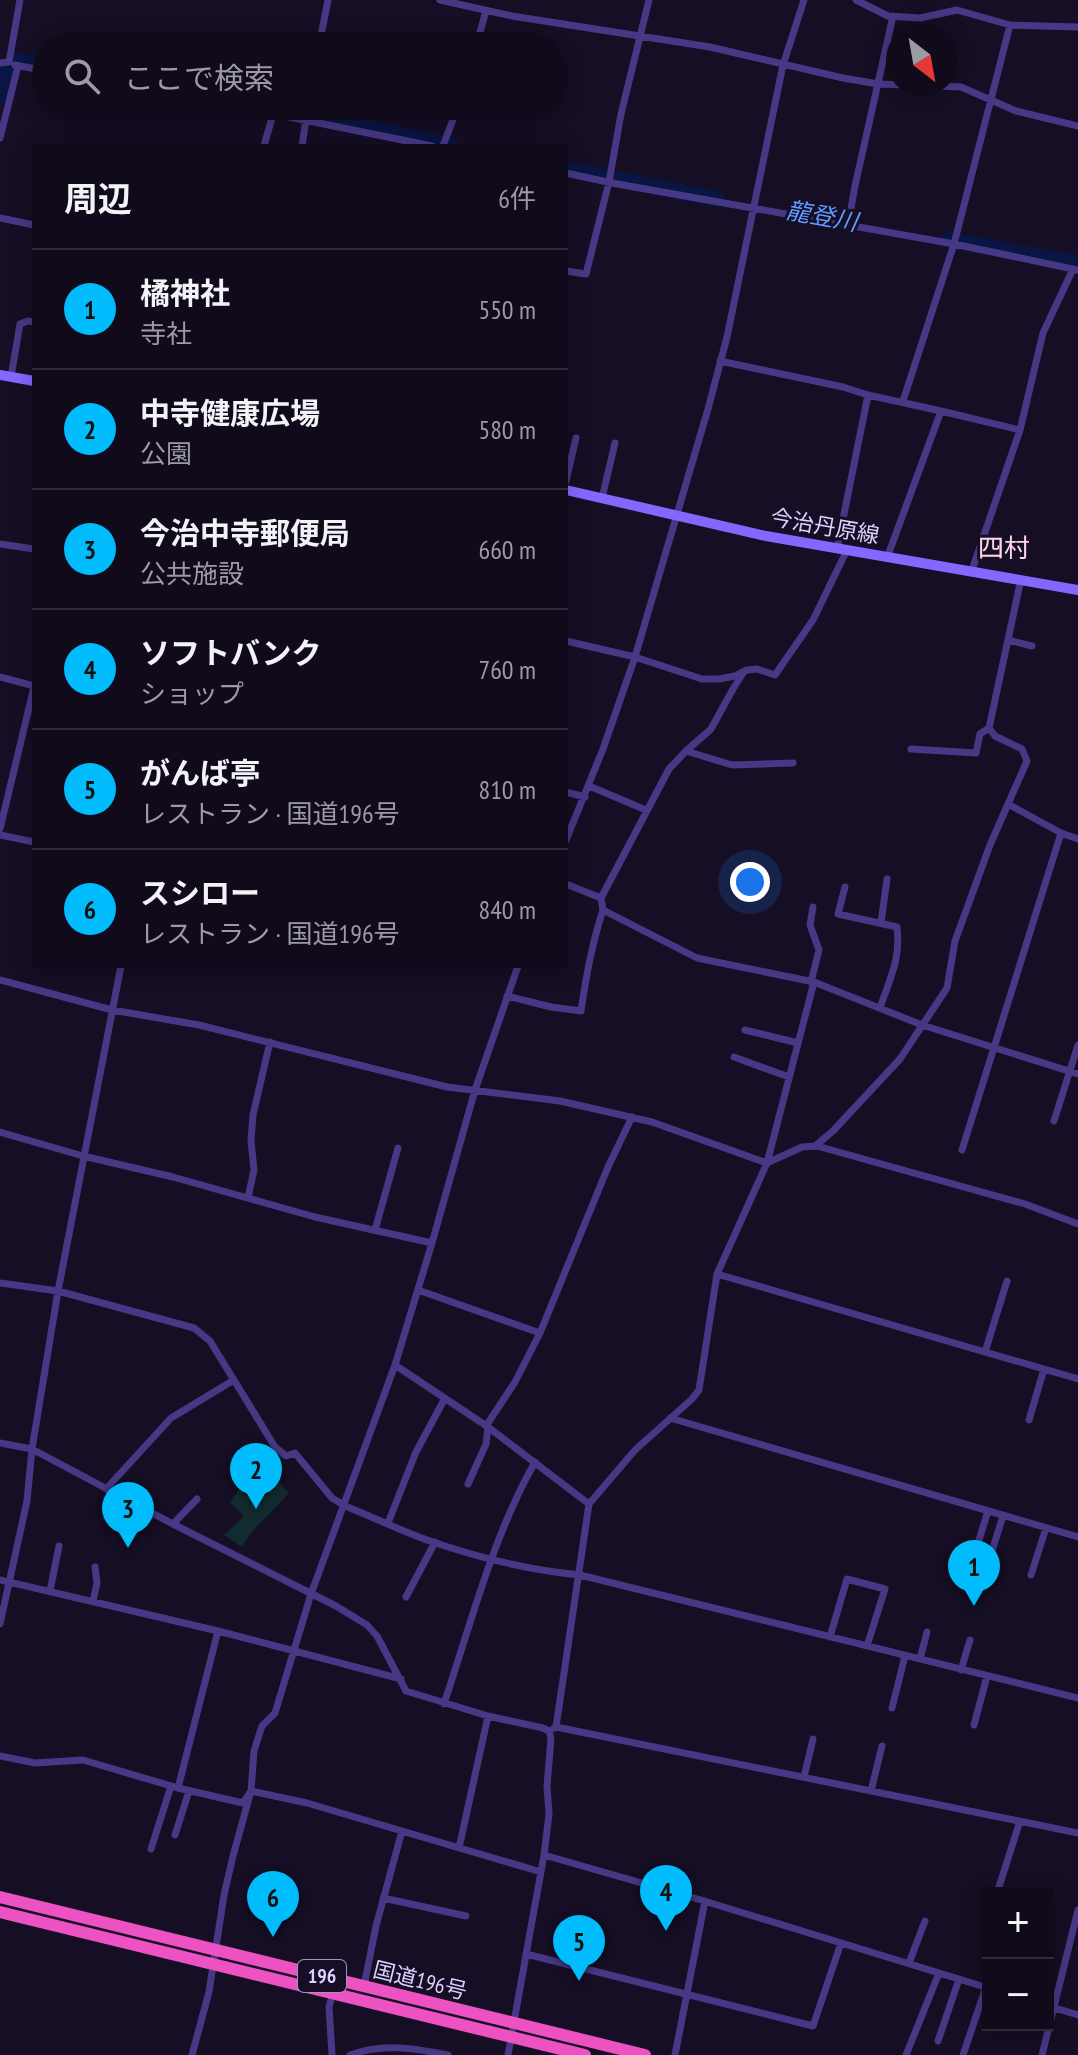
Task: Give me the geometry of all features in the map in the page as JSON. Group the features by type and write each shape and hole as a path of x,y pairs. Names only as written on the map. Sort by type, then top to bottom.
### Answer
{"highway":[{"name":"国道196号","path":"0,1897 216,1956 333,1993 585,2055"},
{"name":"国道196号","path":"0,1912 364,1986 645,2055"}],"main road":[{"path":"5,376 32,381"},
{"name":"今治丹原線","path":"568,490 766,536 1078,590"}],"street":[{"path":"20,0 4,62 32,68"},
{"path":"322,32 328,0"},
{"path":"440,0 512,16 710,47 878,84 961,87 1016,111 1078,126"},
{"path":"568,271 586,274 649,0"},
{"path":"568,835 635,657 727,337 783,65 804,0"},
{"path":"856,0 888,16 920,18 957,10 1010,25 1078,27"},
{"path":"480,32 486,11"},
{"path":"848,225 893,16"},
{"path":"903,401 954,244 1010,25"},
{"path":"0,138 18,66"},
{"path":"265,144 271,120"},
{"path":"302,144 306,120 422,144"},
{"path":"444,144 453,120"},
{"path":"568,173 1076,269 1043,333 1020,430 971,573"},
{"path":"0,218 32,225"},
{"path":"5,376 20,324 32,322"},
{"path":"720,361 1020,430"},
{"path":"568,641 635,657 702,679 719,679 757,669 775,675 813,620 842,549 868,395"},
{"path":"887,558 941,411"},
{"path":"568,472 576,438"},
{"path":"602,498 615,443"},
{"path":"0,544 32,549"},
{"path":"911,749 976,753 980,734 989,728 1021,579"},
{"path":"1008,640 1032,646"},
{"path":"507,996 581,1011 591,950 603,910 601,898 669,769 711,729 745,671"},
{"path":"0,677 32,685"},
{"path":"32,695 0,832 32,841"},
{"path":"815,1146 900,1059 947,988 955,941 990,845 1027,761 1022,749 995,736 989,728"},
{"path":"686,751 732,765 793,763"},
{"path":"589,786 646,810"},
{"path":"568,793 585,797"},
{"path":"1008,804 1078,839"},
{"path":"962,1150 1061,833"},
{"path":"881,923 887,879"},
{"path":"568,885 601,898"},
{"path":"845,887 838,914 897,927 899,945 896,964 880,1008"},
{"path":"508,2055 544,1855 552,1729 580,1575 589,1504 635,1450 699,1390 717,1274 767,1163 798,1043 819,950 810,925 813,907"},
{"path":"603,910 697,958 812,982 922,1025 1074,1073"},
{"path":"0,1624 4,1581 27,1501 32,1449 58,1291 121,968"},
{"path":"192,2055 209,1992 224,1895 251,1791 254,1751 262,1726 275,1713 311,1594 395,1365 475,1090 517,968"},
{"path":"0,980 112,1010 199,1025 447,1087 560,1101 632,1117 767,1163 802,1147 815,1146 1025,1204 1078,1224"},
{"path":"745,1030 798,1043"},
{"path":"248,1198 254,1170 251,1141 253,1115 270,1042"},
{"path":"1054,1121 1074,1073 1078,1045"},
{"path":"734,1057 789,1077"},
{"path":"468,1484 486,1444 487,1426 515,1382 540,1333 608,1167 632,1117"},
{"path":"0,1132 315,1217 432,1243"},
{"path":"375,1230 398,1148"},
{"path":"717,1274 1078,1379"},
{"path":"985,1352 1007,1281"},
{"path":"0,1283 58,1291 194,1328 210,1341 275,1447 286,1456 295,1453 332,1498 435,1542 492,1560 542,1571 580,1575 1078,1698"},
{"path":"418,1290 540,1333"},
{"path":"395,1365 487,1426 589,1504"},
{"path":"1029,1420 1044,1369"},
{"path":"106,1489 171,1418 234,1380"},
{"path":"388,1523 416,1452 445,1398"},
{"path":"670,1418 1078,1537"},
{"path":"0,1443 32,1449 336,1606 367,1625 377,1636 406,1691 488,1716 543,1728 1078,1833"},
{"path":"444,1704 492,1560 520,1489 535,1462"},
{"path":"173,1524 197,1499"},
{"path":"970,1569 988,1511"},
{"path":"986,1570 1003,1516"},
{"path":"1031,1575 1046,1528"},
{"path":"406,1597 435,1542"},
{"path":"50,1591 59,1546"},
{"path":"93,1601 97,1583 95,1567"},
{"path":"830,1637 847,1579 885,1589 867,1646"},
{"path":"4,1581 218,1631 401,1679"},
{"path":"151,1849 174,1787 218,1631"},
{"path":"920,1659 927,1632"},
{"path":"961,1670 970,1640"},
{"path":"892,1708 905,1656"},
{"path":"974,1725 987,1676"},
{"path":"459,1848 488,1716"},
{"path":"804,1777 813,1739"},
{"path":"871,1791 882,1746"},
{"path":"0,1756 35,1763 83,1760 174,1787 243,1803 251,1791"},
{"path":"175,1835 189,1791"},
{"path":"251,1791 307,1803 541,1872"},
{"path":"999,1887 1020,1821"},
{"path":"364,1986 383,1898 402,1831"},
{"path":"544,1855 982,1986"},
{"path":"383,1898 466,1916"},
{"path":"675,2055 705,1901"},
{"path":"1054,1996 1078,1910"},
{"path":"909,1963 925,1921"},
{"path":"526,1954 813,2026 841,1943"},
{"path":"906,2055 939,1973"},
{"path":"938,2041 959,1979"},
{"path":"332,2055 329,2007 333,1993"},
{"path":"963,2055 982,2001"},
{"path":"1054,2008 1078,2015"},
{"path":"1042,2055 1046,2031"},
{"path":"350,2055 400,2046 416,2052 448,2055"}],"green space":[{"path":"270,1471 289,1493 251,1533 242,1547 224,1535 244,1516 230,1502 246,1477"}],"waterway":[{"name":"龍登川","path":"0,98 6,73 17,60 32,63"},
{"name":"龍登川","path":"329,120 442,144"},
{"name":"龍登川","path":"568,169 717,199"},
{"name":"龍登川","path":"949,240 1078,263"}],"place":[{"name":"中寺健康広場","path":"256,1509"},
{"name":"今治中寺郵便局","path":"128,1548"},
{"name":"橘神社","path":"974,1606"},
{"name":"ソフトバンク","path":"666,1931"},
{"name":"スシロー","path":"273,1937"},
{"name":"がんば亭","path":"579,1981"}],"district":[{"name":"四村","path":"1004,547"}]}
